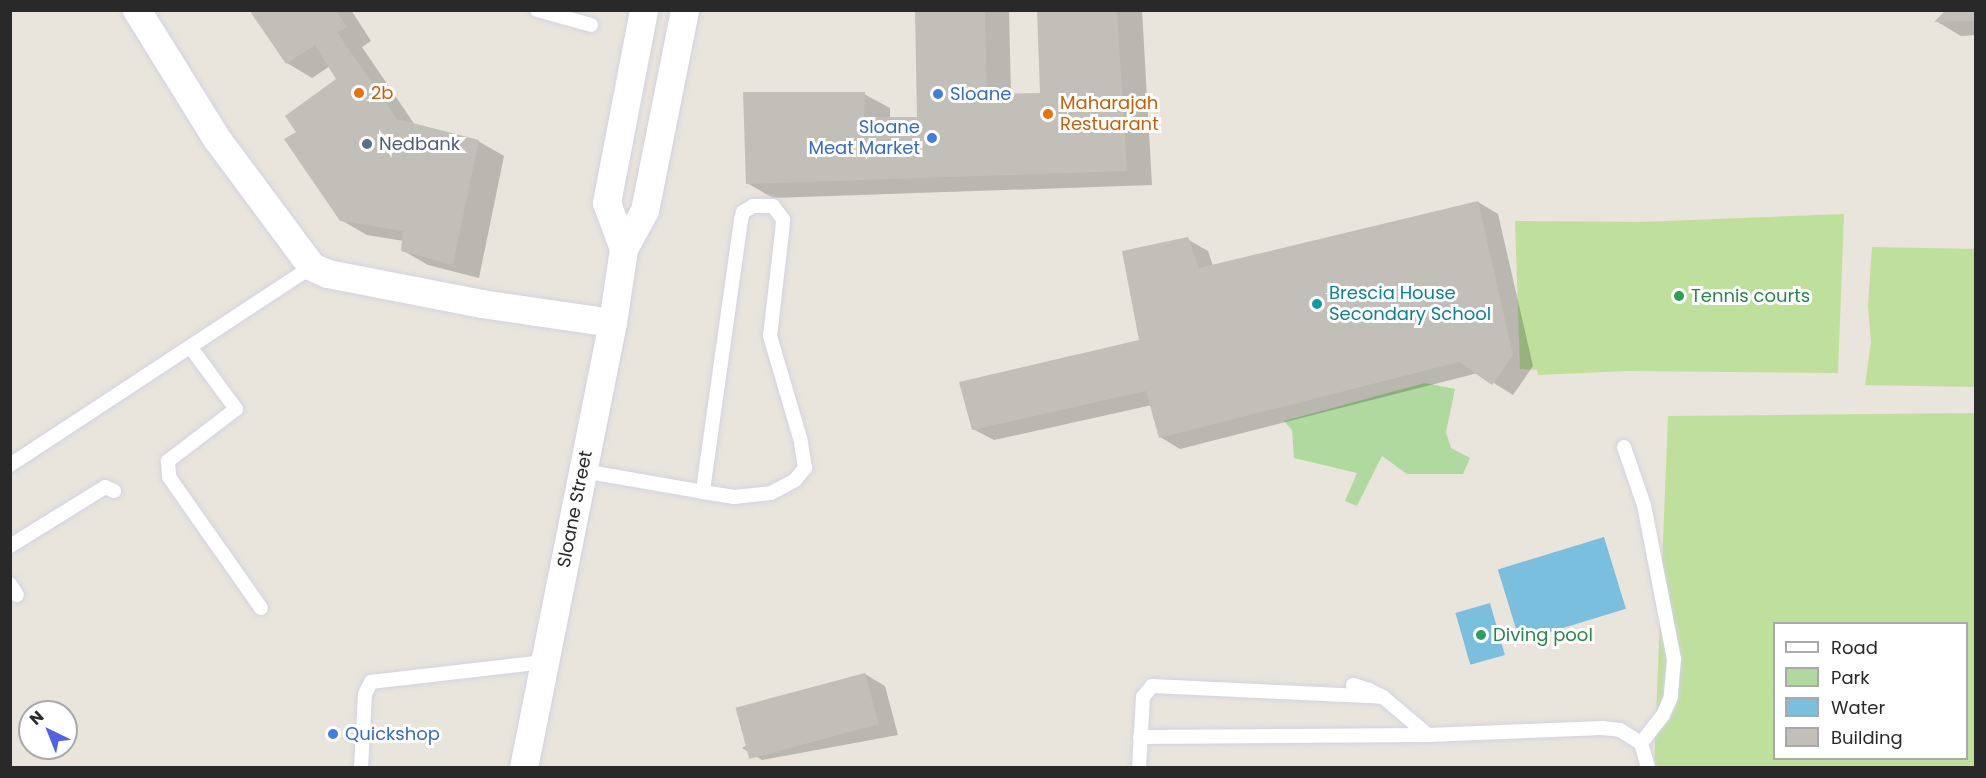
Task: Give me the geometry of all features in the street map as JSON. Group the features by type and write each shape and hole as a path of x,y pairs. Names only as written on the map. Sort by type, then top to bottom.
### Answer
{"street":[{"path":"137,10 217,139 312,267 328,274 482,304 613,323"},
{"name":"Sloane Street","path":"624,249 607,203 644,10"},
{"name":"Sloane Street","path":"524,768 613,323 624,249 645,211 685,10"}],"lane":[{"path":"537,10 591,25"},
{"path":"583,471 703,492 734,497 771,493 795,480 805,468 800,438 770,336 783,219 773,206 753,207 743,212 741,220 703,492"},
{"path":"10,465 312,267"},
{"path":"191,348 236,409 168,461 169,477 261,608"},
{"path":"1624,447 1644,505 1674,659 1671,697 1663,715 1641,743"},
{"path":"10,546 105,487 114,491"},
{"path":"361,768 365,694 371,682 544,662"},
{"path":"1139,768 1143,698 1152,686 1383,697 1428,735"},
{"path":"1140,737 1428,735 1602,728 1620,730 1641,743 1648,768"}],"green space":[{"name":"Tennis courts","path":"1844,214 1838,373 1628,371 1538,375 1537,370 1520,369 1515,221 1640,222"},
{"path":"1872,247 1975,249 1975,387 1865,385 1871,342 1868,306"},
{"path":"1425,383 1455,389 1446,432 1451,448 1470,458 1463,474 1407,474 1382,456 1357,506 1345,501 1357,473 1294,458 1292,430 1284,421"},
{"path":"1975,413 1975,767 1654,768 1668,416"}],"water":[{"path":"1604,537 1626,609 1520,641 1498,569"},
{"name":"Diving pool","path":"1490,603 1505,655 1470,665 1455,613"}],"building":[{"path":"249,10 336,10 347,27 337,32 397,119 479,140 453,265 401,251 403,231 340,221 284,139 296,132 285,116 336,79 315,45 286,64"},
{"path":"915,10 985,10 987,94 1040,93 1037,10 1117,10 1127,171 746,184 743,92 865,92 864,117 917,117"},
{"path":"1946,10 1976,10 1976,21 1934,22"},
{"name":"Brescia House Secondary School","path":"1478,201 1513,355 1492,385 1459,362 1159,438 1146,391 972,430 959,382 1139,340 1122,251 1188,237 1199,268"},
{"path":"865,673 879,724 749,759 736,708"}],"place":[{"name":"2b","path":"359,93"},
{"name":"Sloane","path":"938,94"},
{"name":"Maharajah Restuarant","path":"1048,114"},
{"name":"Sloane Meat Market","path":"932,138"},
{"name":"Nedbank","path":"367,144"},
{"name":"Tennis courts","path":"1679,296"},
{"name":"Brescia House Secondary School","path":"1317,304"},
{"name":"Diving pool","path":"1481,635"},
{"name":"Quickshop","path":"333,734"}]}
